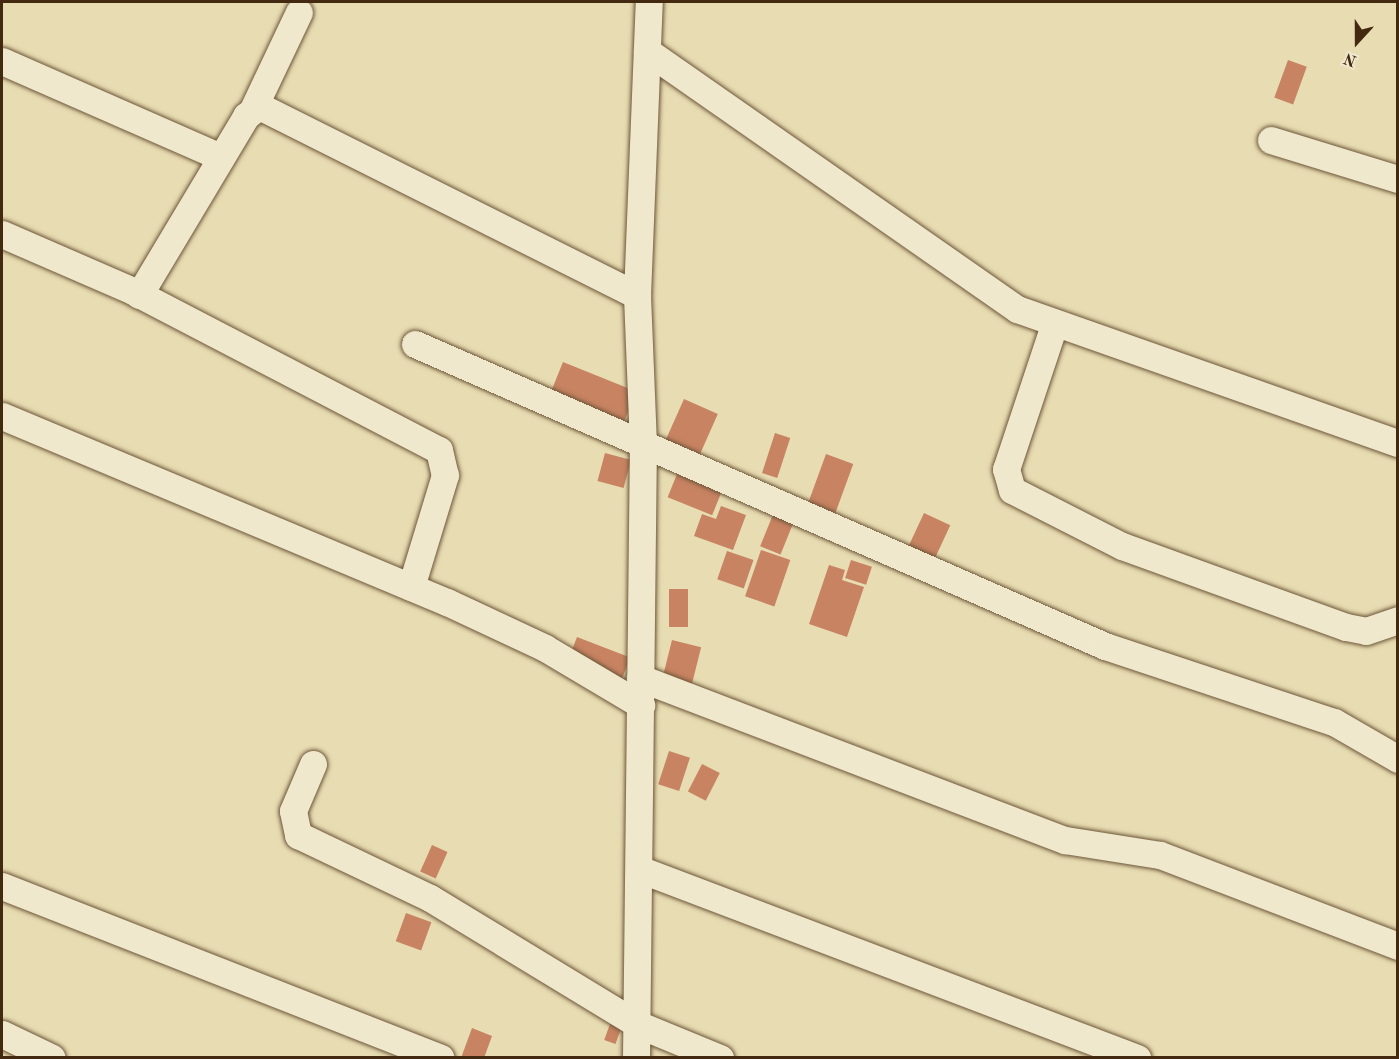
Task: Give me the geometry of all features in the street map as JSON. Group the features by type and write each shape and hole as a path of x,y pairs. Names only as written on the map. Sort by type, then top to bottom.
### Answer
{"street":[{"path":"636,1058 643,445 637,295 649,2"},
{"path":"139,294 220,157 253,109 299,12"},
{"path":"647,51 1017,309 1054,325 1398,443"},
{"path":"2,61 220,157"},
{"path":"253,109 269,108 637,295"},
{"path":"1271,141 1398,179"},
{"path":"2,234 139,294 438,450 445,475 411,587"},
{"path":"1054,325 1006,469 1012,490 1122,546 1346,627 1366,631 1398,620"},
{"path":"415,344 1106,646 1334,722 1398,759"},
{"path":"2,416 411,587 519,635 641,705"},
{"path":"640,678 1065,840 1160,855 1398,946"},
{"path":"313,764 293,811 298,835 430,898 637,1024 720,1058"},
{"path":"639,869 1137,1058"},
{"path":"2,886 441,1058"},
{"path":"2,1034 52,1058"}],"building":[{"path":"1288,60 1307,67 1293,104 1274,98"},
{"path":"563,362 636,392 620,432 547,403"},
{"path":"684,399 718,414 699,455 666,440"},
{"path":"775,433 790,438 777,478 762,473"},
{"path":"605,453 631,460 624,488 597,481"},
{"path":"826,454 853,464 835,515 808,505"},
{"path":"677,474 722,492 712,515 668,497"},
{"path":"721,506 746,515 733,550 694,536 702,514 716,519"},
{"path":"774,512 794,520 781,555 760,546"},
{"path":"924,513 950,525 933,562 907,549"},
{"path":"761,550 790,560 774,606 745,596"},
{"path":"727,551 753,560 744,588 717,579"},
{"path":"851,560 872,567 866,585 845,578"},
{"path":"829,565 845,570 842,580 864,587 847,637 809,624"},
{"path":"669,589 688,589 688,627 669,627"},
{"path":"577,637 630,657 621,683 567,662"},
{"path":"672,640 701,647 691,687 662,680"},
{"path":"669,751 690,758 679,791 658,784"},
{"path":"702,764 720,773 706,801 688,792"},
{"path":"432,845 448,852 436,878 420,871"},
{"path":"406,913 431,922 421,950 396,941"},
{"path":"610,1024 621,1028 615,1044 604,1040"},
{"path":"472,1028 492,1036 484,1058 461,1058"}]}
